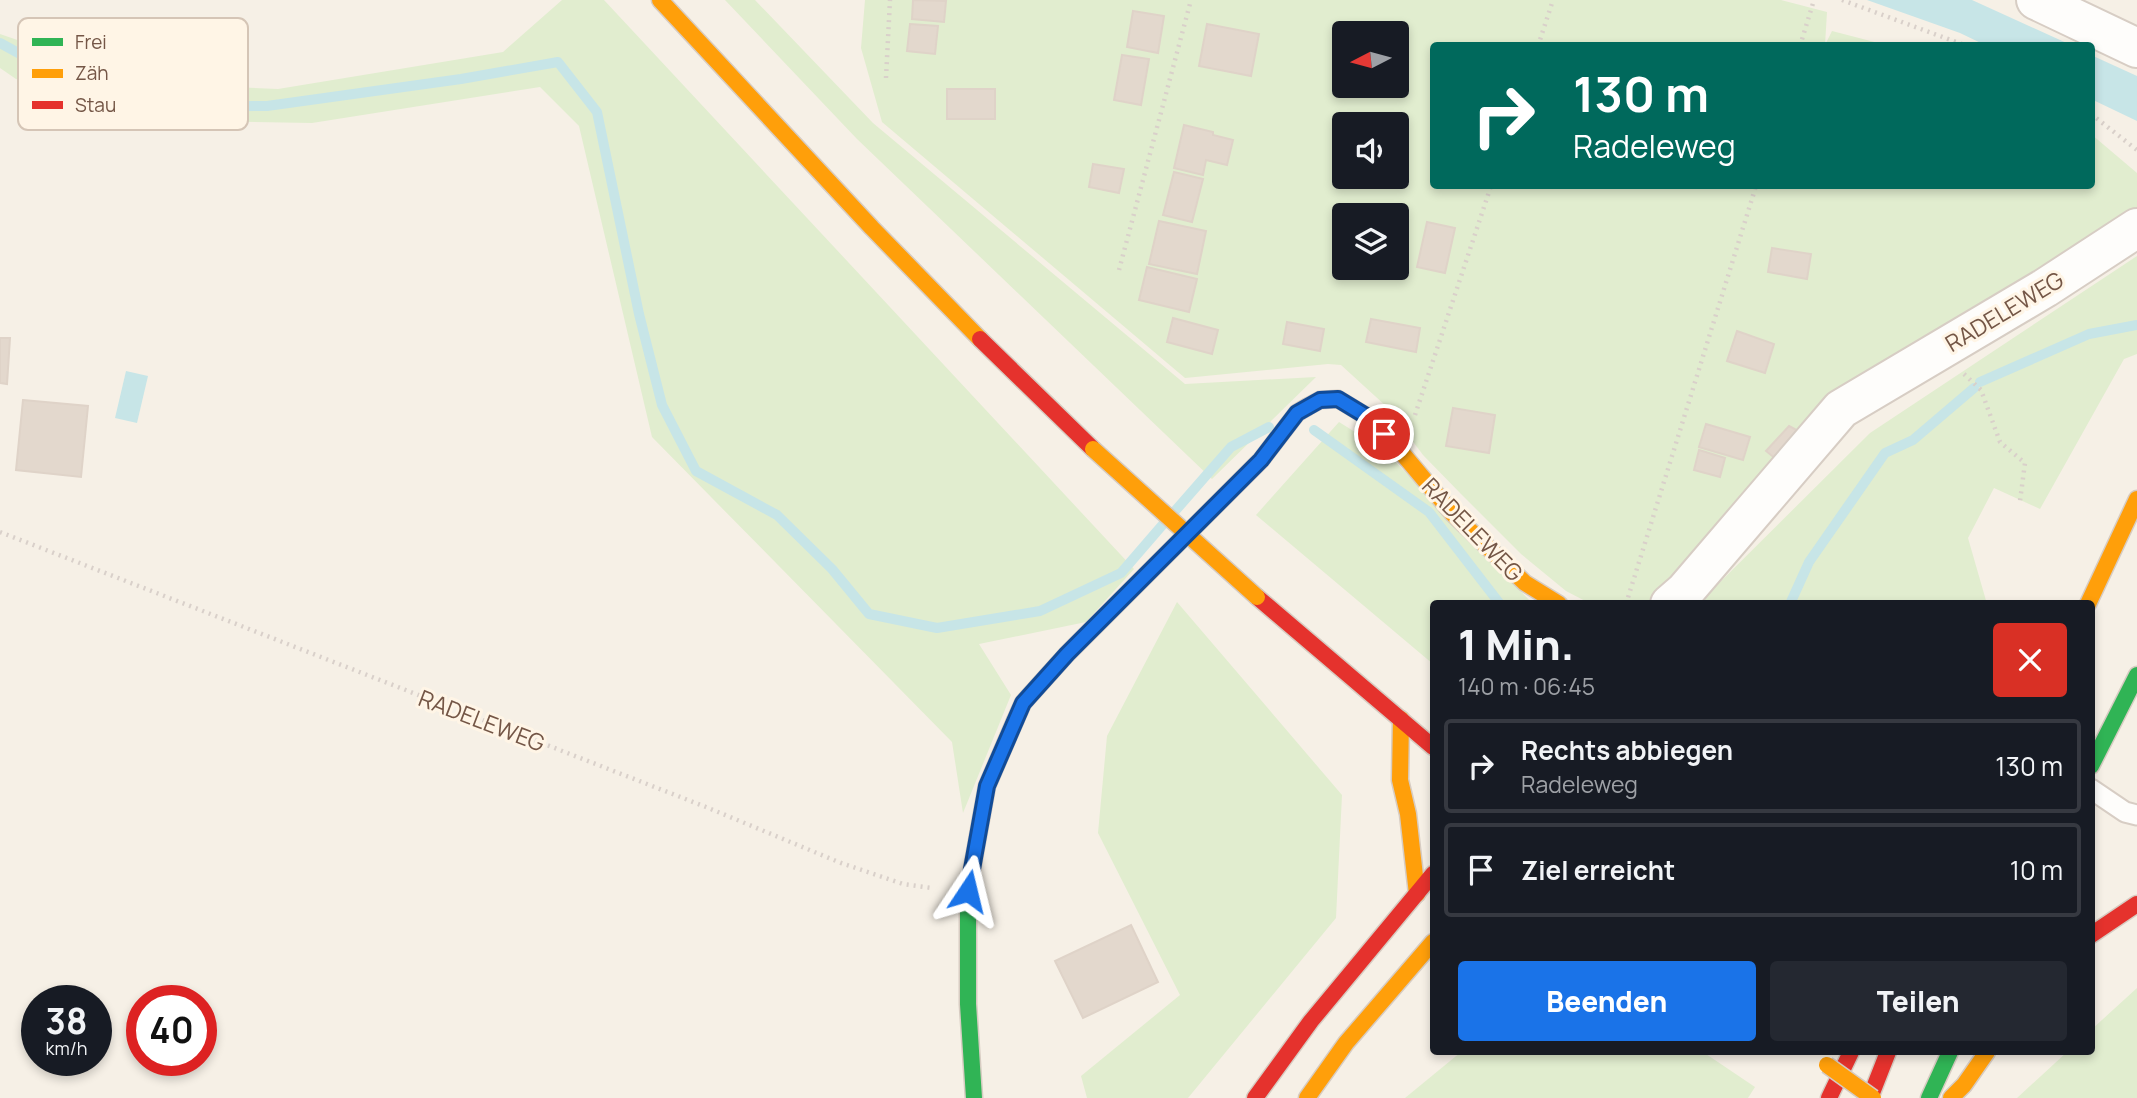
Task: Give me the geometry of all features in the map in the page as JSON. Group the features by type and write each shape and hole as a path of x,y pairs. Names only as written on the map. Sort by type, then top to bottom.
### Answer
{"main road":[{"path":"660,0 872,228 982,341 1093,449 1257,597 1430,744"},
{"name":"RADELEWEG","path":"974,1098 968,1004 968,891 987,786 1023,703 1067,654 1261,460 1297,413 1320,400 1338,399 1366,416 1402,453 1453,514 1525,583 1553,600"},
{"path":"2090,600 2137,499"},
{"path":"2095,758 2137,675"},
{"path":"1401,719 1400,780 1408,814 1417,894"},
{"path":"1255,1098 1311,1021 1430,878"},
{"path":"2095,931 2137,904"},
{"path":"1307,1098 1346,1043 1430,945"},
{"path":"1829,1098 1850,1055"},
{"path":"1818,1058 1871,1098 1887,1055"},
{"path":"1929,1098 1949,1055"},
{"path":"1951,1098 1964,1085 1985,1055"}],"street":[{"path":"2036,0 2137,48"},
{"name":"RADELEWEG","path":"1675,600 1841,409 2045,288 2137,228"}],"lane":[{"path":"2095,792 2125,812 2137,815"}],"path":[{"path":"886,78 890,0"},
{"path":"1119,270 1191,0"},
{"path":"1539,42 1553,0"},
{"path":"1801,42 1814,0"},
{"path":"1842,0 1956,42"},
{"path":"2095,117 2137,150"},
{"path":"1402,453 1490,189"},
{"path":"1627,600 1755,189"},
{"path":"1938,350 1982,390 2000,442 2025,463 2020,501"},
{"name":"RADELEWEG","path":"0,532 680,797 841,863 919,887 968,891"}],"green space":[{"path":"562,0 604,0 1134,569 1086,622 979,644 1011,695 963,813 952,742 652,437 579,126 540,87 312,123 248,122 248,88 278,89 503,52"},
{"path":"725,0 755,0 873,123 1185,384 1316,377 1212,479 857,139"},
{"path":"865,0 1781,0 1827,12 1825,42 1430,42 1430,189 2095,189 2095,137 2137,173 2137,216 1917,348 1671,591 1654,600 1583,600 1566,591 1521,554 1423,455 1387,407 1341,365 1185,378 882,122 861,48"},
{"path":"1832,31 1874,42 1826,42"},
{"path":"0,34 18,40 18,80 0,68"},
{"path":"2137,256 2137,354 2124,359 2040,509 1994,488 1968,538 1986,600 1702,600 1870,433"},
{"path":"1339,422 1384,450 1529,600 1430,600 1430,661 1256,515"},
{"path":"1177,602 1342,795 1336,918 1188,1098 1087,1098 1081,1076 1180,995 1098,833 1107,736"},
{"path":"2137,988 2137,1098 2017,1098 2064,1055 2095,1055 2095,1026"},
{"path":"1457,1055 1707,1055 1755,1087 1748,1098 1405,1098"}],"water":[{"path":"1867,0 1972,0 2064,42 1979,42"},
{"path":"2095,57 2137,76 2137,121 2095,101"},
{"path":"126,371 148,376 137,423 115,418"}],"building":[{"path":"913,0 946,1 944,22 912,19"},
{"path":"1133,11 1164,16 1158,53 1127,47"},
{"path":"910,24 938,26 935,54 907,51"},
{"path":"1207,24 1259,34 1251,76 1199,66"},
{"path":"1122,55 1149,59 1141,105 1114,100"},
{"path":"947,89 995,89 995,119 947,119"},
{"path":"1184,125 1233,140 1227,165 1206,160 1203,175 1174,168"},
{"path":"1093,164 1124,169 1119,193 1089,187"},
{"path":"1174,172 1203,179 1192,222 1163,215"},
{"path":"1159,221 1206,231 1197,274 1149,264"},
{"path":"1427,222 1455,228 1445,273 1417,267"},
{"path":"1772,248 1811,254 1807,279 1768,272"},
{"path":"1147,267 1197,279 1189,312 1139,300"},
{"path":"1173,318 1218,330 1212,354 1167,342"},
{"path":"1371,319 1420,328 1416,352 1366,342"},
{"path":"1287,322 1324,329 1320,351 1283,344"},
{"path":"1737,331 1774,344 1765,373 1727,361"},
{"path":"0,338 10,338 7,384 0,383"},
{"path":"23,400 88,406 81,477 16,470"},
{"path":"1453,408 1495,415 1489,453 1446,446"},
{"path":"1706,424 1750,437 1743,460 1699,447"},
{"path":"1789,426 1802,433 1777,460 1766,451"},
{"path":"1699,450 1725,458 1720,477 1694,470"},
{"path":"1131,925 1158,982 1083,1018 1055,961"}],"waterway":[{"path":"0,43 18,53"},
{"path":"248,106 267,106 461,79 558,62 597,112 639,314 662,405 696,471 777,515 832,569 869,614 937,628 1040,611 1121,573 1165,522"},
{"path":"1980,382 2089,334 2137,325"},
{"path":"1792,600 1809,562 1885,453 1913,440 1974,388"},
{"path":"1175,511 1231,447 1269,427"},
{"path":"1314,430 1429,512 1497,600"}],"traffic: fast":[{"path":"2095,758 2137,675"},
{"path":"974,1098 968,1004 968,891 987,786 1015,721"},
{"path":"1929,1098 1949,1055"}],"traffic: slow":[{"path":"660,0 872,228 980,339"},
{"path":"1307,407 1320,400 1338,399 1366,416 1402,453 1453,514 1525,583 1553,600"},
{"path":"1093,449 1257,597"},
{"path":"2090,600 2137,499"},
{"path":"1401,719 1400,780 1408,814 1417,894"},
{"path":"1307,1098 1346,1043 1430,945"},
{"path":"1951,1098 1964,1085 1985,1055"},
{"path":"1827,1065 1873,1098"}],"traffic: jam":[{"path":"980,339 1093,449"},
{"path":"1015,721 1023,703 1067,654 1261,460 1297,413 1307,407"},
{"path":"1257,597 1430,744"},
{"path":"1255,1098 1311,1021 1430,878"},
{"path":"2095,932 2137,904"},
{"path":"1829,1098 1850,1055"},
{"path":"1870,1098 1887,1055"}],"route":[{"path":"968,891 987,786 1023,703 1067,654 1261,460 1297,413 1320,400 1338,399 1366,416 1384,434"}]}
